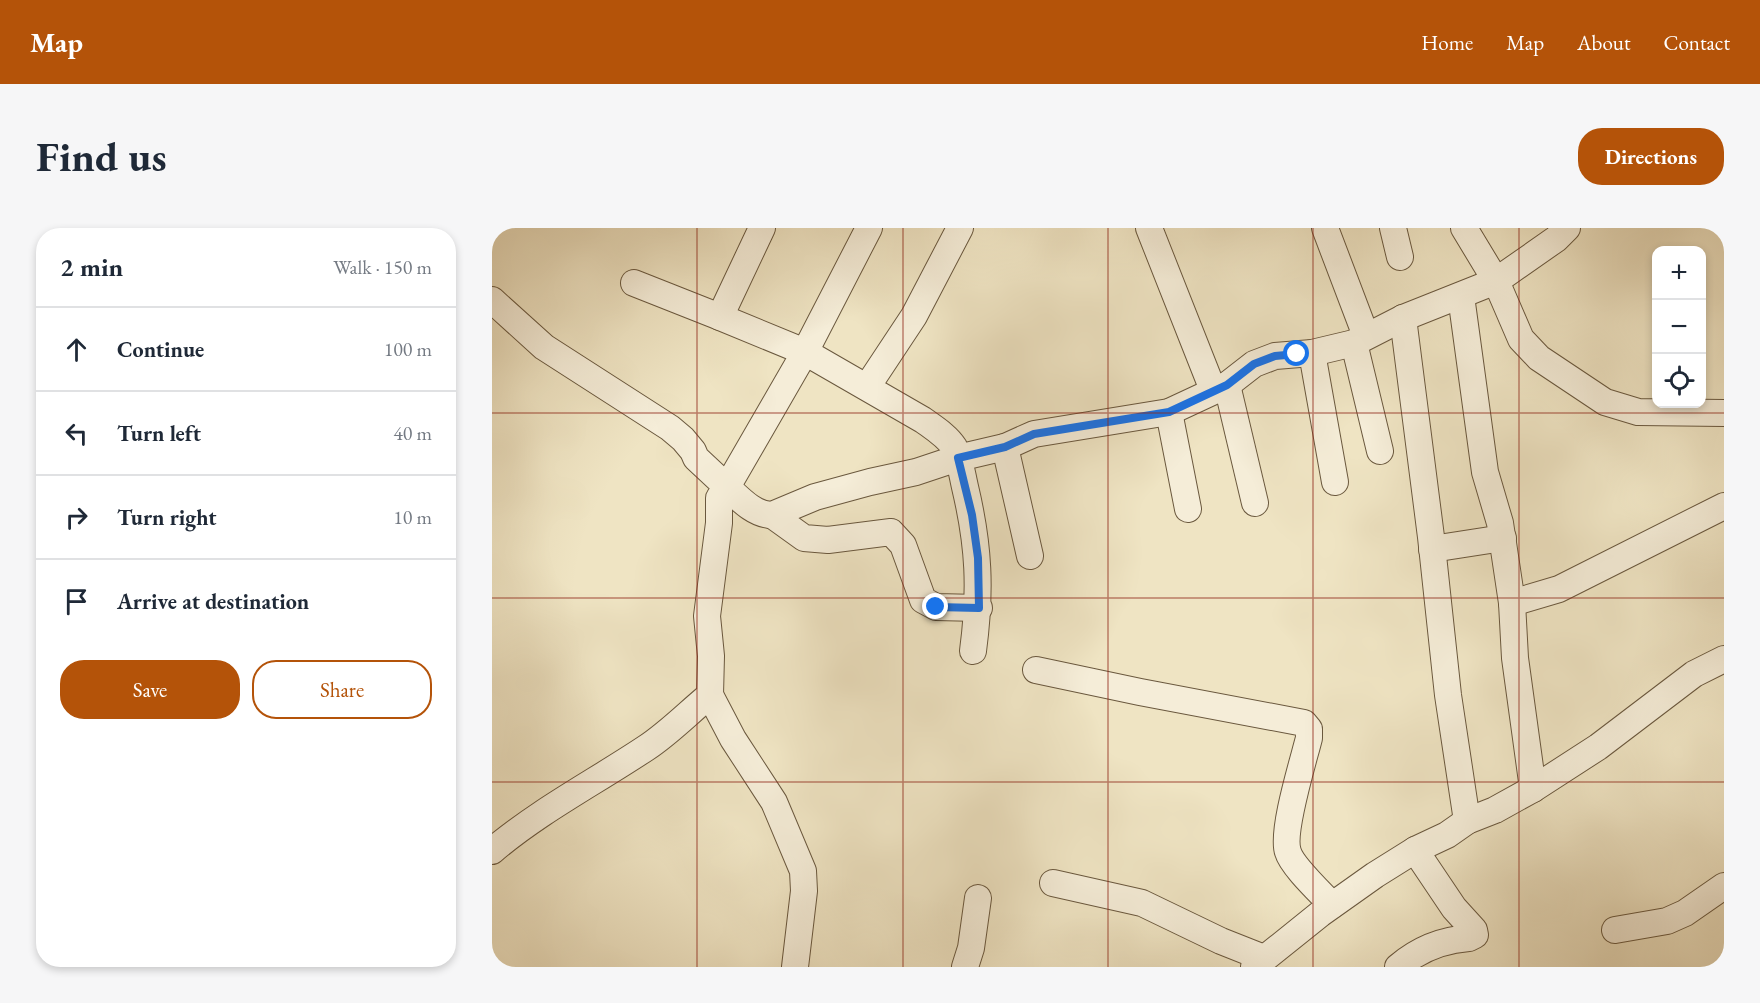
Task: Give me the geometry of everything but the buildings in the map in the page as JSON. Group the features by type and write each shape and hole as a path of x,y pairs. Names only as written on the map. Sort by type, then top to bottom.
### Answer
{"street":[{"path":"720,317 762,228"},
{"path":"795,967 804,891 803,871 774,802 733,739 710,695 711,656 707,616 719,523 719,498 805,352 869,228"},
{"path":"867,387 914,316 960,228"},
{"path":"1149,228 1220,388 1256,503"},
{"path":"1325,228 1360,339 1380,451"},
{"path":"1393,228 1400,257"},
{"path":"1464,228 1496,281 1521,339 1539,358 1605,402 1638,412 1724,413"},
{"path":"492,300 544,347 670,428 683,439 696,458 727,487 752,508 766,515 772,515 815,497 1005,447 1034,434 1169,412 1220,388 1254,364 1275,356 1312,353 1360,339 1403,318 1496,281 1556,239 1567,228"},
{"path":"634,283 805,352 923,420 941,433 953,447 958,458 972,515 978,558 979,608 973,651"},
{"path":"1461,296 1485,472 1503,538 1512,603 1515,658 1533,789"},
{"path":"1403,318 1448,695 1467,821"},
{"path":"1312,353 1335,482"},
{"path":"1169,412 1188,509"},
{"path":"1005,447 1030,556"},
{"path":"1512,603 1559,589 1724,506"},
{"path":"772,515 804,538 828,540 891,532 903,545 923,600 936,607 979,608"},
{"path":"1432,549 1503,538"},
{"path":"1053,883 1142,903 1221,941 1259,963 1332,905 1415,849 1447,836 1467,821 1495,810 1533,789 1598,747 1694,674 1724,659"},
{"path":"1036,670 1304,723 1309,729 1309,738 1286,834 1287,851 1292,860 1332,905"},
{"path":"492,851 528,824 648,747 710,695"},
{"path":"1398,967 1420,950 1431,945 1475,935 1474,930 1454,908 1415,849"},
{"path":"1615,930 1667,921 1684,913 1724,886"},
{"path":"965,967 971,948 978,898"}],"route":[{"path":"936,607 979,608 978,558 972,515 958,458 1005,447 1034,434 1169,412 1227,385 1254,364 1275,356 1297,354"}]}
